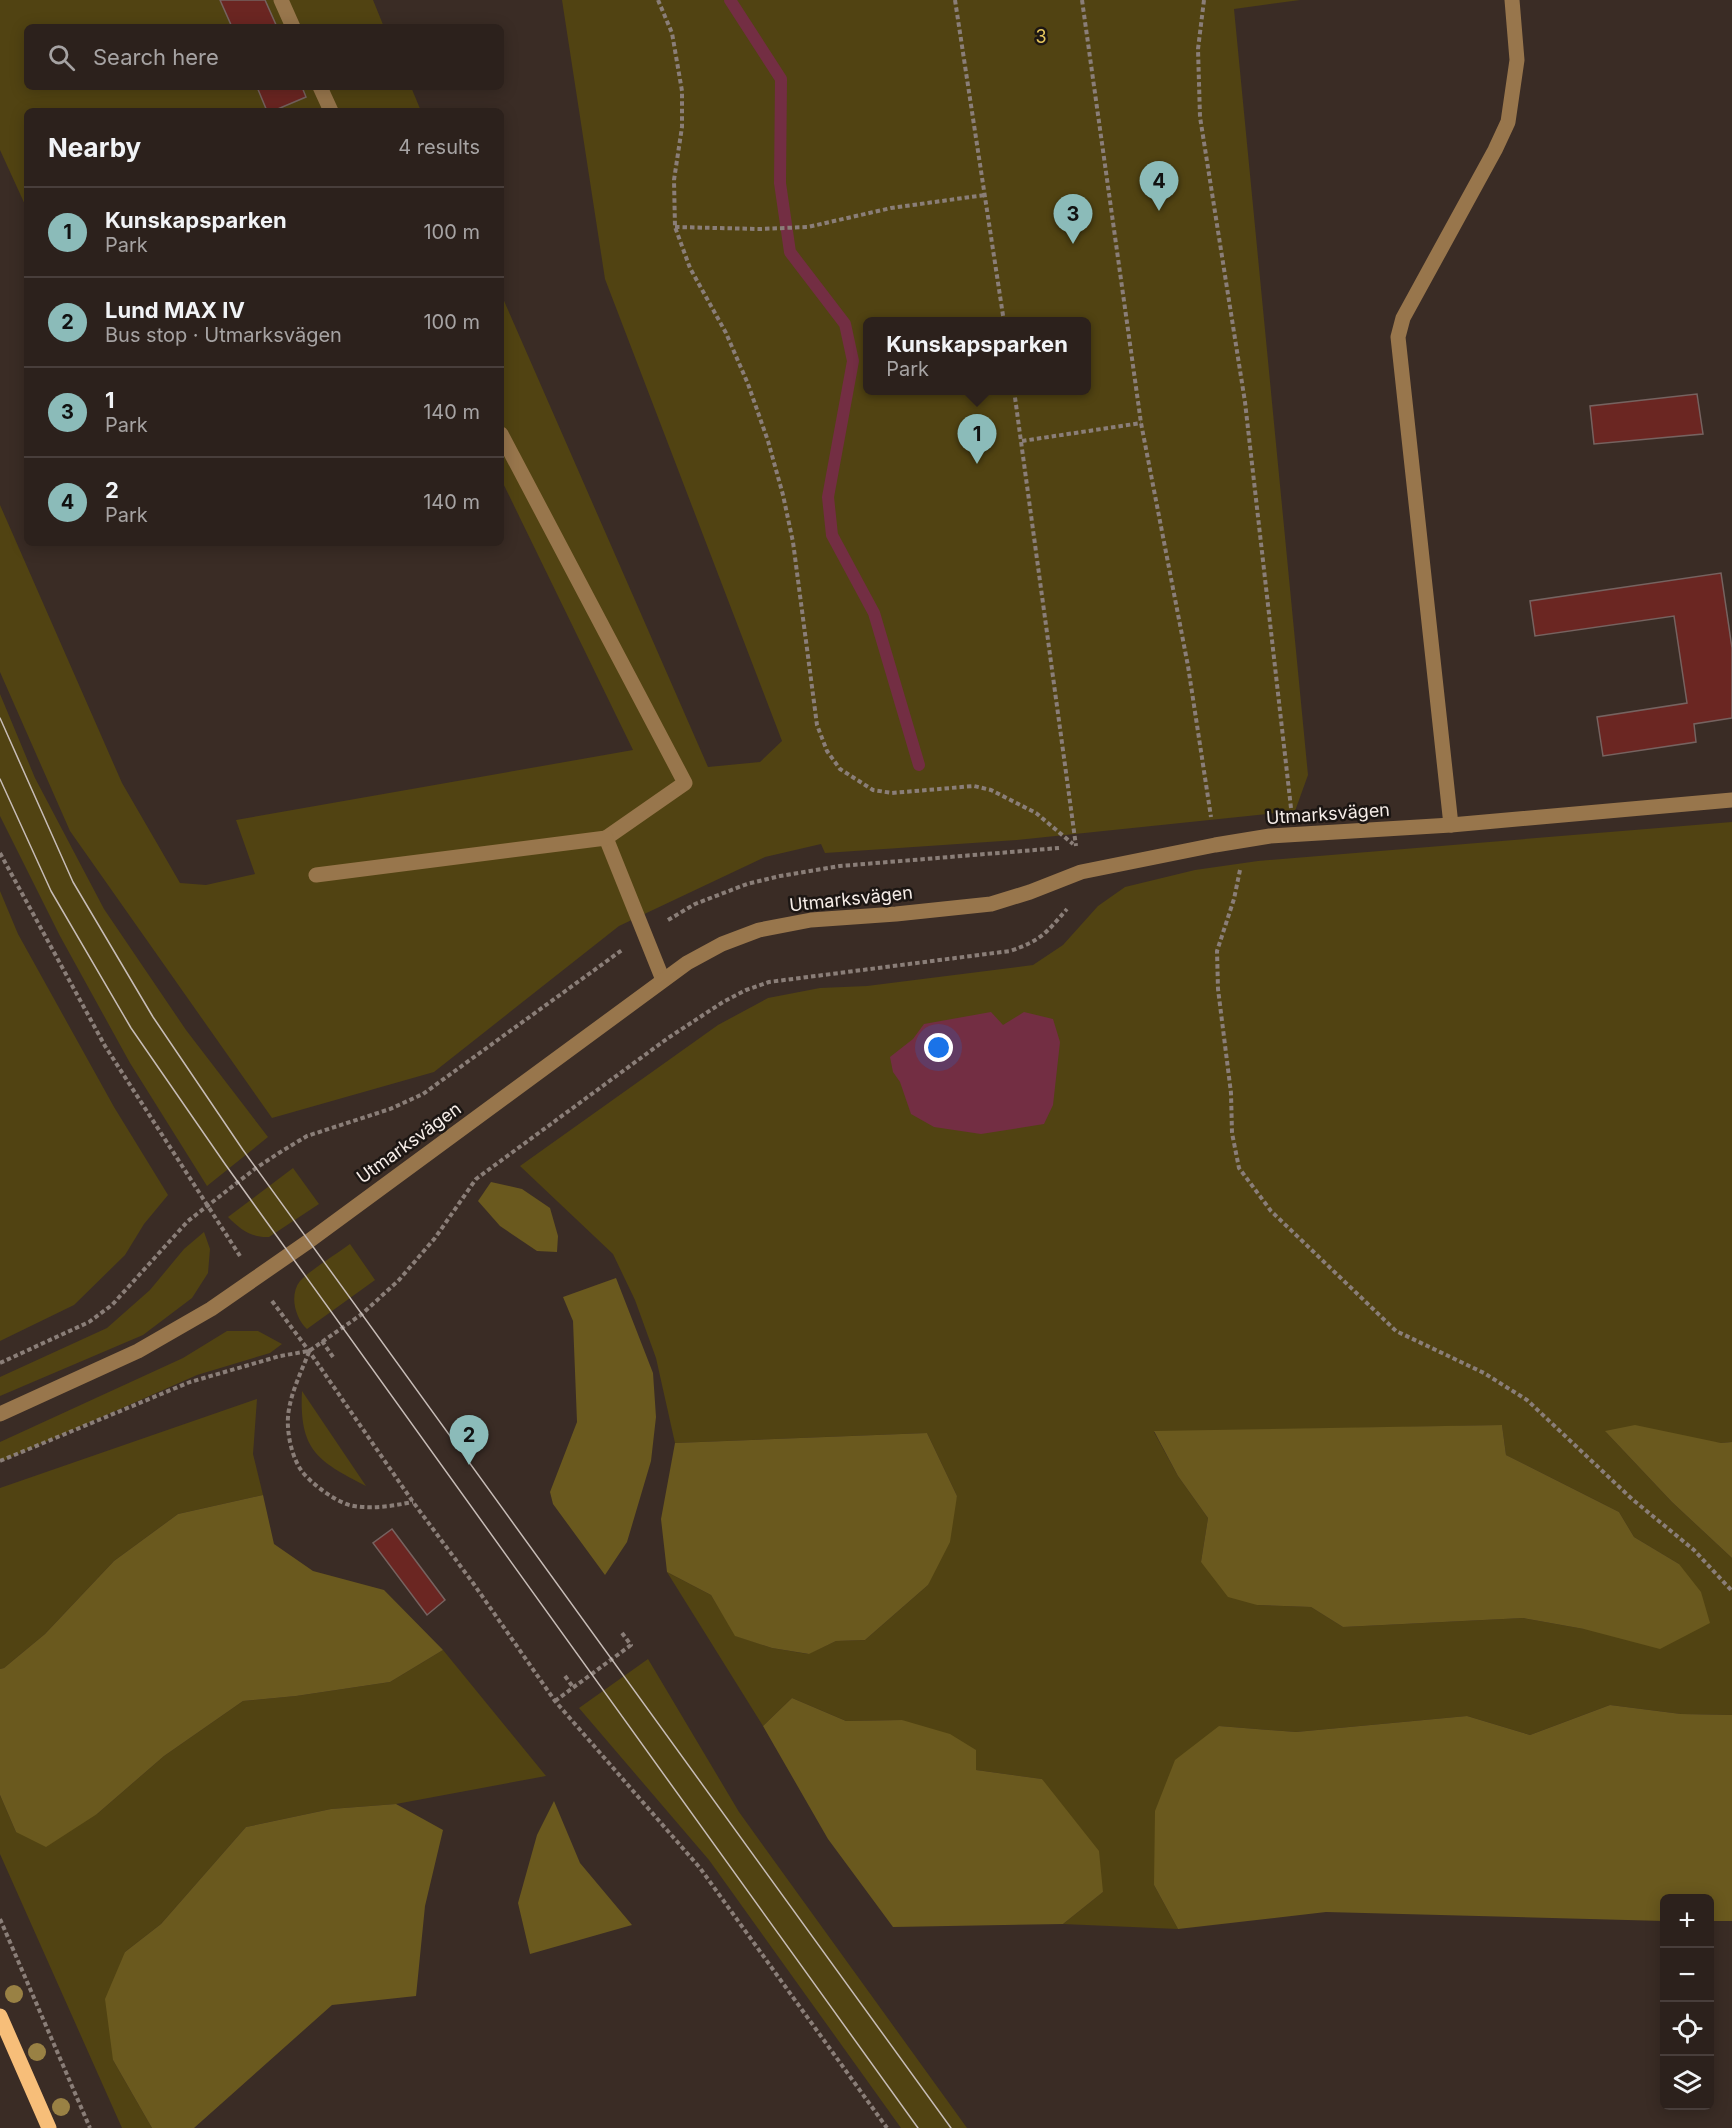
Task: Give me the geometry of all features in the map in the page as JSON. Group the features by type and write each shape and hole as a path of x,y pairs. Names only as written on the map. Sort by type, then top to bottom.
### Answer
{"main road":[{"path":"0,2016 49,2128"}],"street":[{"path":"281,0 292,24"},
{"path":"1450,825 1398,337 1402,318 1495,150 1508,122 1517,60 1512,0"},
{"path":"321,90 330,108"},
{"path":"316,875 606,838 685,783 504,440"},
{"name":"Utmarksvägen","path":"0,1414 138,1351 192,1321 255,1280 687,963 722,944 759,930 811,920 896,914 991,903 1030,892 1081,872 1215,844 1270,836 1450,825 1732,800"},
{"path":"606,838 663,980"}],"path":[{"path":"658,0 672,33 682,91 682,127 674,180 675,227 690,268 726,333 748,384 768,441 793,542 817,725 827,751 840,769 873,790 892,793 974,786 992,790 1036,813 1076,846 1015,395"},
{"path":"955,0 1003,317"},
{"path":"1083,0 1141,423 1188,666 1215,844"},
{"path":"1204,0 1198,49 1200,117 1245,402 1292,816 1292,836"},
{"path":"675,227 759,229 808,227 891,208 984,195"},
{"path":"1022,441 1141,423"},
{"path":"1238,841 1240,869 1234,899 1217,951 1218,989 1231,1093 1232,1133 1239,1168 1271,1211 1396,1331 1484,1373 1527,1400 1632,1499 1694,1550 1732,1592"},
{"path":"0,853 105,1046 255,1280 309,1351 412,1502 555,1701 700,1868 887,2128"},
{"path":"0,1461 190,1382 280,1356 309,1351 362,1314 399,1280 435,1238 476,1179 668,1038 723,1002 768,982 1010,951 1030,944 1049,931 1079,894 1081,872"},
{"path":"0,1363 89,1322 112,1305 170,1239 207,1206"},
{"path":"322,1341 333,1357"},
{"path":"309,1351 292,1397 287,1425 292,1453 302,1472 328,1495 351,1506 384,1508 412,1502"},
{"path":"555,1701 631,1645 622,1634"},
{"path":"565,1676 573,1687"},
{"path":"0,1919 90,2128"}],"green space":[{"path":"0,0 373,0 383,24 24,24 24,90 412,90 420,108 24,108 24,202 0,150"},
{"name":"3","path":"562,0 1300,0 1234,9 1308,775 1295,811 1017,840 825,853 821,844 765,857 619,926 434,1072 272,1118 70,831 0,672 0,505 122,783 180,883 206,885 255,874 236,820 633,750 504,485 504,301 708,767 760,762 782,741 605,279"},
{"path":"0,694 35,778 104,909 186,1030 268,1137 207,1186 130,1063 60,936 0,816"},
{"path":"1732,822 1732,1442 1721,1443 1606,1432 1672,1502 1732,1558 1732,1715 1681,1714 1610,1705 1530,1735 1467,1716 1296,1732 1219,1726 1154,1885 1178,1929 1063,1924 1103,1892 1042,1779 976,1770 902,1720 846,1721 792,1698 763,1726 667,1572 711,1595 736,1636 772,1648 808,1654 836,1641 865,1640 928,1585 957,1496 927,1433 675,1443 656,1358 635,1300 613,1254 520,1166 718,1025 768,998 820,988 867,986 1033,965 1063,945 1098,906 1125,887 1195,870 1258,861","holes":["1502,1425 1506,1455 1619,1512 1634,1537 1679,1564 1584,1629 1523,1618 1343,1627 1311,1607 1257,1605 1201,1562 1208,1518 1178,1476 1154,1432"]},
{"path":"0,891 18,934 114,1107 168,1195 144,1224 125,1255 74,1305 0,1341"},
{"path":"293,1168 319,1204 269,1237 246,1232 228,1217"},
{"path":"204,1232 210,1249 208,1273 192,1298 143,1335 0,1396 0,1377 107,1328 150,1290 184,1249"},
{"path":"350,1244 375,1280 307,1329 299,1319 295,1306 295,1293 300,1281"},
{"path":"227,1331 258,1331 282,1344 270,1353 197,1375 0,1462 0,1442 183,1358"},
{"path":"302,1391 366,1486 323,1461 314,1451 304,1427"},
{"path":"257,1399 253,1454 263,1495 178,1514 114,1561 45,1634 0,1669 0,1488"},
{"path":"443,1650 546,1776 396,1804 331,1809 246,1827 161,1924 125,1952 113,2060 152,2128 122,2128 0,1854 0,1795 16,1832 97,1814 164,1756 243,1701 296,1696 390,1682"},
{"path":"648,1659 739,1812 967,2128 901,2128 709,1860 579,1708"}],"shaded area":[{"path":"991,1012 1003,1025 1024,1012 1053,1019 1060,1042 1053,1105 1044,1124 981,1134 934,1127 911,1114 900,1082 893,1072 890,1057 913,1039 924,1024"},
{"path":"491,1182 522,1189 550,1208 558,1236 557,1252 537,1251 500,1226 478,1201"},
{"path":"616,1278 653,1373 656,1417 651,1461 627,1542 605,1575 553,1504 550,1492 577,1422 573,1321 563,1297"},
{"path":"1502,1425 1506,1455 1619,1512 1634,1537 1679,1564 1701,1592 1710,1623 1660,1649 1584,1629 1523,1618 1343,1627 1311,1607 1257,1605 1228,1597 1201,1562 1208,1518 1178,1476 1154,1431"},
{"path":"1635,1425 1721,1443 1732,1442 1732,1558 1672,1502 1605,1431"},
{"path":"927,1433 957,1496 950,1542 928,1585 865,1640 836,1641 809,1654 772,1648 735,1636 711,1595 667,1572 661,1519 675,1443"},
{"path":"263,1495 274,1544 313,1571 384,1590 443,1650 390,1682 296,1696 243,1701 164,1756 97,1814 46,1847 16,1832 0,1795 0,1669 45,1634 114,1561 178,1514"},
{"path":"792,1698 846,1721 902,1720 950,1734 976,1750 976,1770 1042,1779 1099,1851 1103,1892 1063,1924 893,1927 828,1839 763,1726"},
{"path":"1610,1705 1681,1714 1732,1715 1732,1921 1714,1921 1714,1894 1660,1894 1660,1921 1326,1912 1178,1929 1154,1885 1155,1811 1175,1760 1219,1726 1296,1732 1467,1716 1530,1735"},
{"path":"554,1801 580,1863 632,1925 530,1954 518,1903 537,1835"},
{"path":"396,1804 443,1830 425,1906 416,1996 332,2005 194,2128 152,2128 113,2060 105,1999 125,1952 161,1924 246,1827 331,1809"}],"building":[{"path":"220,0 265,0 276,24 231,24"},
{"path":"258,90 303,90 306,97 280,108 266,108"},
{"path":"1697,394 1703,434 1594,444 1590,406"},
{"path":"1721,573 1732,648 1732,718 1694,724 1696,742 1603,756 1597,717 1687,703 1674,616 1535,636 1530,601"},
{"path":"392,1529 445,1600 427,1615 373,1543"}],"waterway":[{"path":"730,0 781,79 780,183 790,252 845,324 853,361 828,497 832,535 874,613 919,765"}],"tram line":[{"path":"0,718 73,882 153,1017 243,1150 951,2128"},
{"path":"0,779 51,891 131,1028 225,1164 918,2128"}],"place":[{"name":"2","path":"1159,211"},
{"name":"1","path":"1073,244"},
{"name":"Kunskapsparken","path":"977,464"},
{"name":"Lund MAX IV","path":"469,1465"}]}
